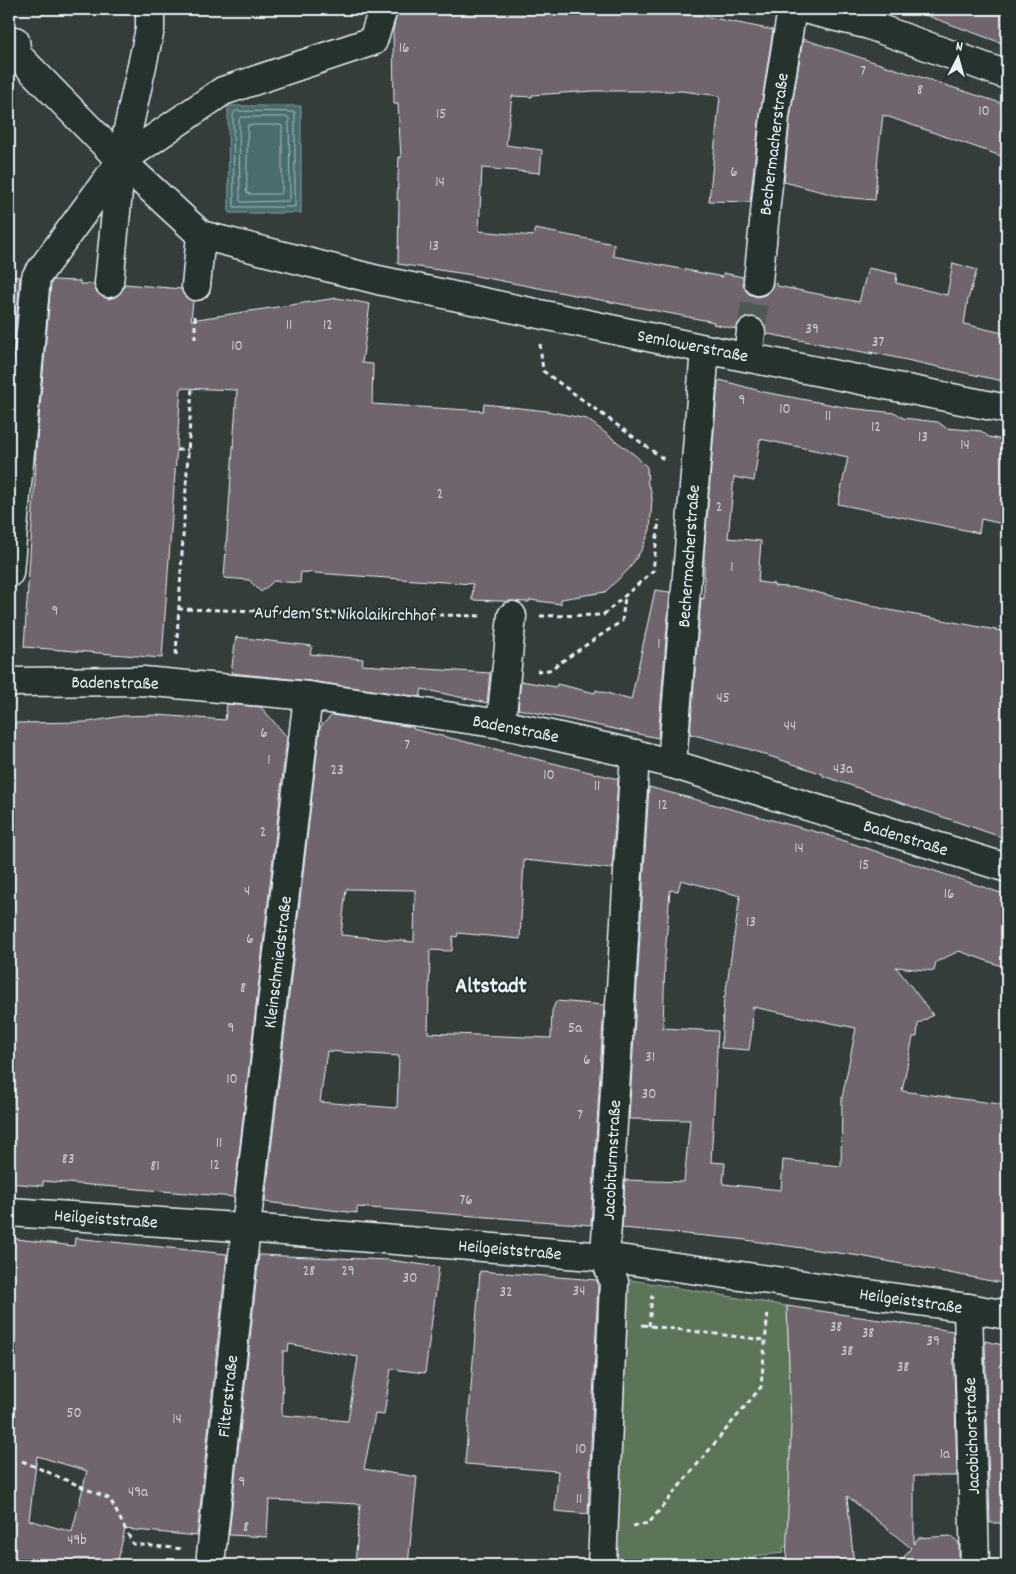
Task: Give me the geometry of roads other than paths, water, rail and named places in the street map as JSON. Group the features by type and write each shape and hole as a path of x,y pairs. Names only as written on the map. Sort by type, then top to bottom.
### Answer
{"street":[{"path":"9,573 15,458 36,277 121,161 223,91 373,41 383,9"},
{"name":"Bechermacherstraße","path":"758,280 775,116 792,9"},
{"path":"804,9 865,17 1007,76"},
{"path":"109,283 121,161 150,29 150,12"},
{"path":"14,51 121,161 200,235 196,286"},
{"name":"Semlowerstraße","path":"200,235 386,282 705,349 750,344 1007,409"},
{"name":"Bechermacherstraße","path":"672,764 705,349"},
{"path":"502,724 512,616"},
{"name":"Badenstraße","path":"9,682 143,681 175,683 308,696 502,724 672,764 1007,868"},
{"name":"Kleinschmiedstraße","path":"246,1228 308,696"},
{"name":"Jacobiturmstraße","path":"602,1565 614,1282 605,1257 635,754"},
{"name":"Heilgeiststraße","path":"9,1212 246,1228 605,1257 1007,1315"},
{"name":"Filterstraße","path":"210,1558 246,1228"},
{"name":"Jacobichorstraße","path":"968,1308 975,1565"}],"water":[{"path":"228,106 301,106 301,213 229,213"}],"tunnel":[{"path":"751,332 758,281"}],"district":[{"name":"Altstadt","path":"491,984"}]}
